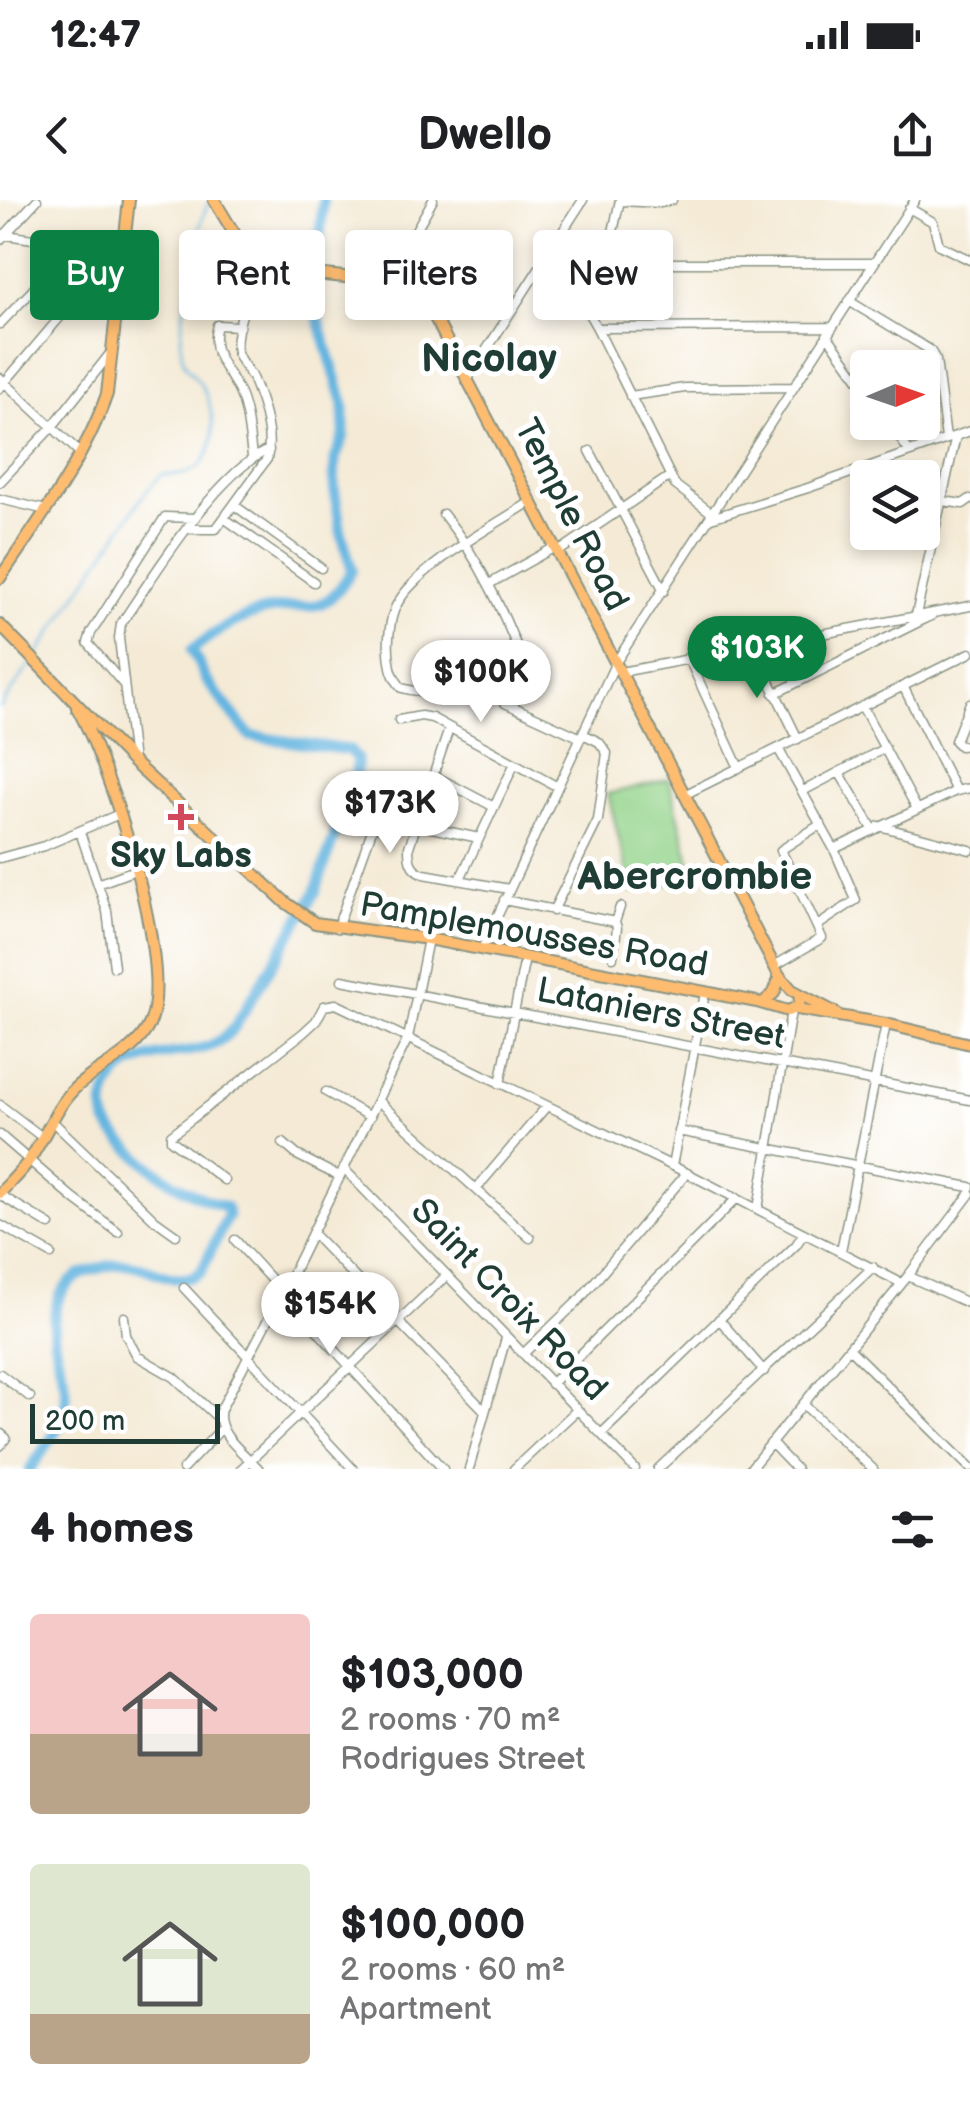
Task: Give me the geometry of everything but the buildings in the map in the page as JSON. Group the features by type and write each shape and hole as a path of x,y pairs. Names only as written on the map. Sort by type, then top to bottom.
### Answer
{"main road":[{"path":"123,230 129,200"},
{"name":"Temple Road","path":"214,200 250,253 263,263 294,273 345,278"},
{"path":"0,578 80,453 107,394 112,320"},
{"name":"Temple Road","path":"436,320 788,994"},
{"name":"Pamplemousses Road","path":"3,628 134,762 298,912 314,922 428,939 761,1002"},
{"path":"1,1191 30,1160 51,1120 74,1089 138,1042 150,1022 156,970 147,906 101,761 68,692"},
{"path":"95,746 106,732"},
{"path":"101,761 106,732"},
{"path":"761,1002 774,993 777,974"},
{"path":"761,1002 788,994 836,1013"},
{"path":"788,994 800,1004 791,1010"},
{"path":"788,994 791,1010"},
{"path":"761,1002 791,1010 836,1013 970,1044"}],"street":[{"path":"2,236 37,200"},
{"path":"416,230 433,200"},
{"path":"567,230 583,200"},
{"path":"613,230 620,200 672,200"},
{"path":"482,950 556,786 618,667 912,204 933,222 939,246 970,260"},
{"path":"2,236 30,239"},
{"path":"673,263 874,263"},
{"path":"469,378 533,284"},
{"path":"0,324 30,292"},
{"path":"849,301 930,350 936,360 951,438 943,501 916,615"},
{"path":"58,320 2,383 80,453"},
{"path":"186,529 216,529 267,459 269,450 252,376 238,356 241,320"},
{"path":"591,320 670,476 683,494 712,516"},
{"path":"240,326 217,325 214,348 220,366 239,390 252,456"},
{"path":"596,328 829,331"},
{"path":"829,331 850,364"},
{"path":"0,482 52,427 109,355"},
{"path":"630,396 686,388 794,387"},
{"path":"712,516 808,488 970,431"},
{"path":"901,440 909,452"},
{"path":"134,762 119,638 121,624 195,518 252,456 269,450"},
{"path":"590,452 664,591"},
{"path":"490,583 557,550 670,476"},
{"path":"0,499 46,510"},
{"path":"943,501 963,504 970,500"},
{"path":"443,514 467,544 490,583 525,667 524,675 517,680 448,694 402,688 395,681 389,655 395,607 420,577 467,544 532,501"},
{"path":"234,505 321,568"},
{"path":"124,685 93,652 88,644 91,634 166,517 195,518"},
{"path":"224,518 314,582"},
{"path":"618,667 688,658 970,606"},
{"path":"774,694 938,612"},
{"path":"752,645 798,739"},
{"path":"686,794 970,653"},
{"path":"688,658 739,768"},
{"path":"902,686 956,790"},
{"path":"505,703 600,742 607,753 601,810 554,911"},
{"path":"970,704 955,741 960,746 970,744"},
{"path":"862,706 917,809"},
{"path":"399,720 427,717 556,786"},
{"path":"449,729 409,847 411,866 424,874 510,888"},
{"path":"802,790 885,748"},
{"path":"779,750 834,849 856,900 817,926"},
{"path":"460,879 514,764"},
{"path":"839,772 876,828 970,850"},
{"path":"433,776 494,807"},
{"path":"338,928 388,784"},
{"path":"834,849 956,790 970,788"},
{"path":"0,858 118,815"},
{"path":"777,974 821,940 781,850 821,824"},
{"path":"417,825 480,838"},
{"path":"80,832 100,883 111,930 114,967"},
{"path":"100,883 136,870"},
{"path":"504,900 615,922"},
{"path":"613,957 620,908"},
{"path":"183,1469 219,1423 248,1357 408,1038 428,939"},
{"path":"500,1084 525,958"},
{"name":"Lataniers Street","path":"342,980 970,1100"},
{"path":"672,1166 706,993"},
{"path":"224,1180 171,1140 173,1133 304,1033 324,1006 331,1004 688,1173 901,1283"},
{"path":"758,1209 791,1010"},
{"path":"841,1251 886,1024"},
{"path":"326,1092 370,1117"},
{"path":"378,1101 530,1238"},
{"path":"0,1105 42,1137"},
{"path":"476,1189 546,1107"},
{"path":"51,1120 176,1235"},
{"path":"678,1131 970,1186"},
{"path":"0,1135 118,1232"},
{"name":"Saint Croix Road","path":"283,1143 297,1155 342,1173 447,1274 635,1469"},
{"path":"523,1354 580,1299 688,1173"},
{"path":"1,1191 50,1225"},
{"path":"750,1469 970,1194"},
{"path":"551,1384 737,1198"},
{"path":"0,1225 51,1254"},
{"path":"312,1233 485,1411"},
{"path":"600,1434 804,1233"},
{"path":"234,1240 443,1469"},
{"path":"658,1469 874,1268"},
{"path":"293,1272 335,1316 362,1294 372,1296"},
{"path":"241,1469 447,1274"},
{"path":"908,1276 970,1304"},
{"path":"184,1288 353,1469"},
{"path":"124,1318 126,1335 136,1356 174,1376 260,1469"},
{"path":"718,1319 764,1370"},
{"path":"469,1469 506,1338"},
{"path":"849,1348 970,1468"},
{"path":"0,1374 30,1397"},
{"path":"803,1404 873,1469"},
{"path":"514,1469 577,1410"},
{"path":"0,1434 6,1438 0,1446"},
{"path":"771,1443 796,1469"}],"green space":[{"path":"669,779 694,877 632,892 608,794"}],"waterway":[{"path":"30,1469 62,1419 66,1400 55,1347 54,1315 67,1286 85,1273 120,1264 173,1278 191,1277 201,1272 228,1215 226,1207 196,1195 154,1169 114,1132 104,1108 112,1082 133,1064 208,1047 234,1028 315,893 356,772 357,759 349,750 250,736 206,680 192,650 248,616 325,602 352,570 334,487 335,459 344,436 344,405 314,304 323,200"},
{"path":"37,655 144,494 161,475 184,474 196,468 210,449 211,410 202,387 183,360 181,342 189,277 209,202"},
{"path":"0,708 32,662"}],"place":[{"name":"Sky Labs","path":"181,817"}],"district":[{"name":"Nicolay","path":"489,359"},
{"name":"Abercrombie","path":"695,877"}]}
